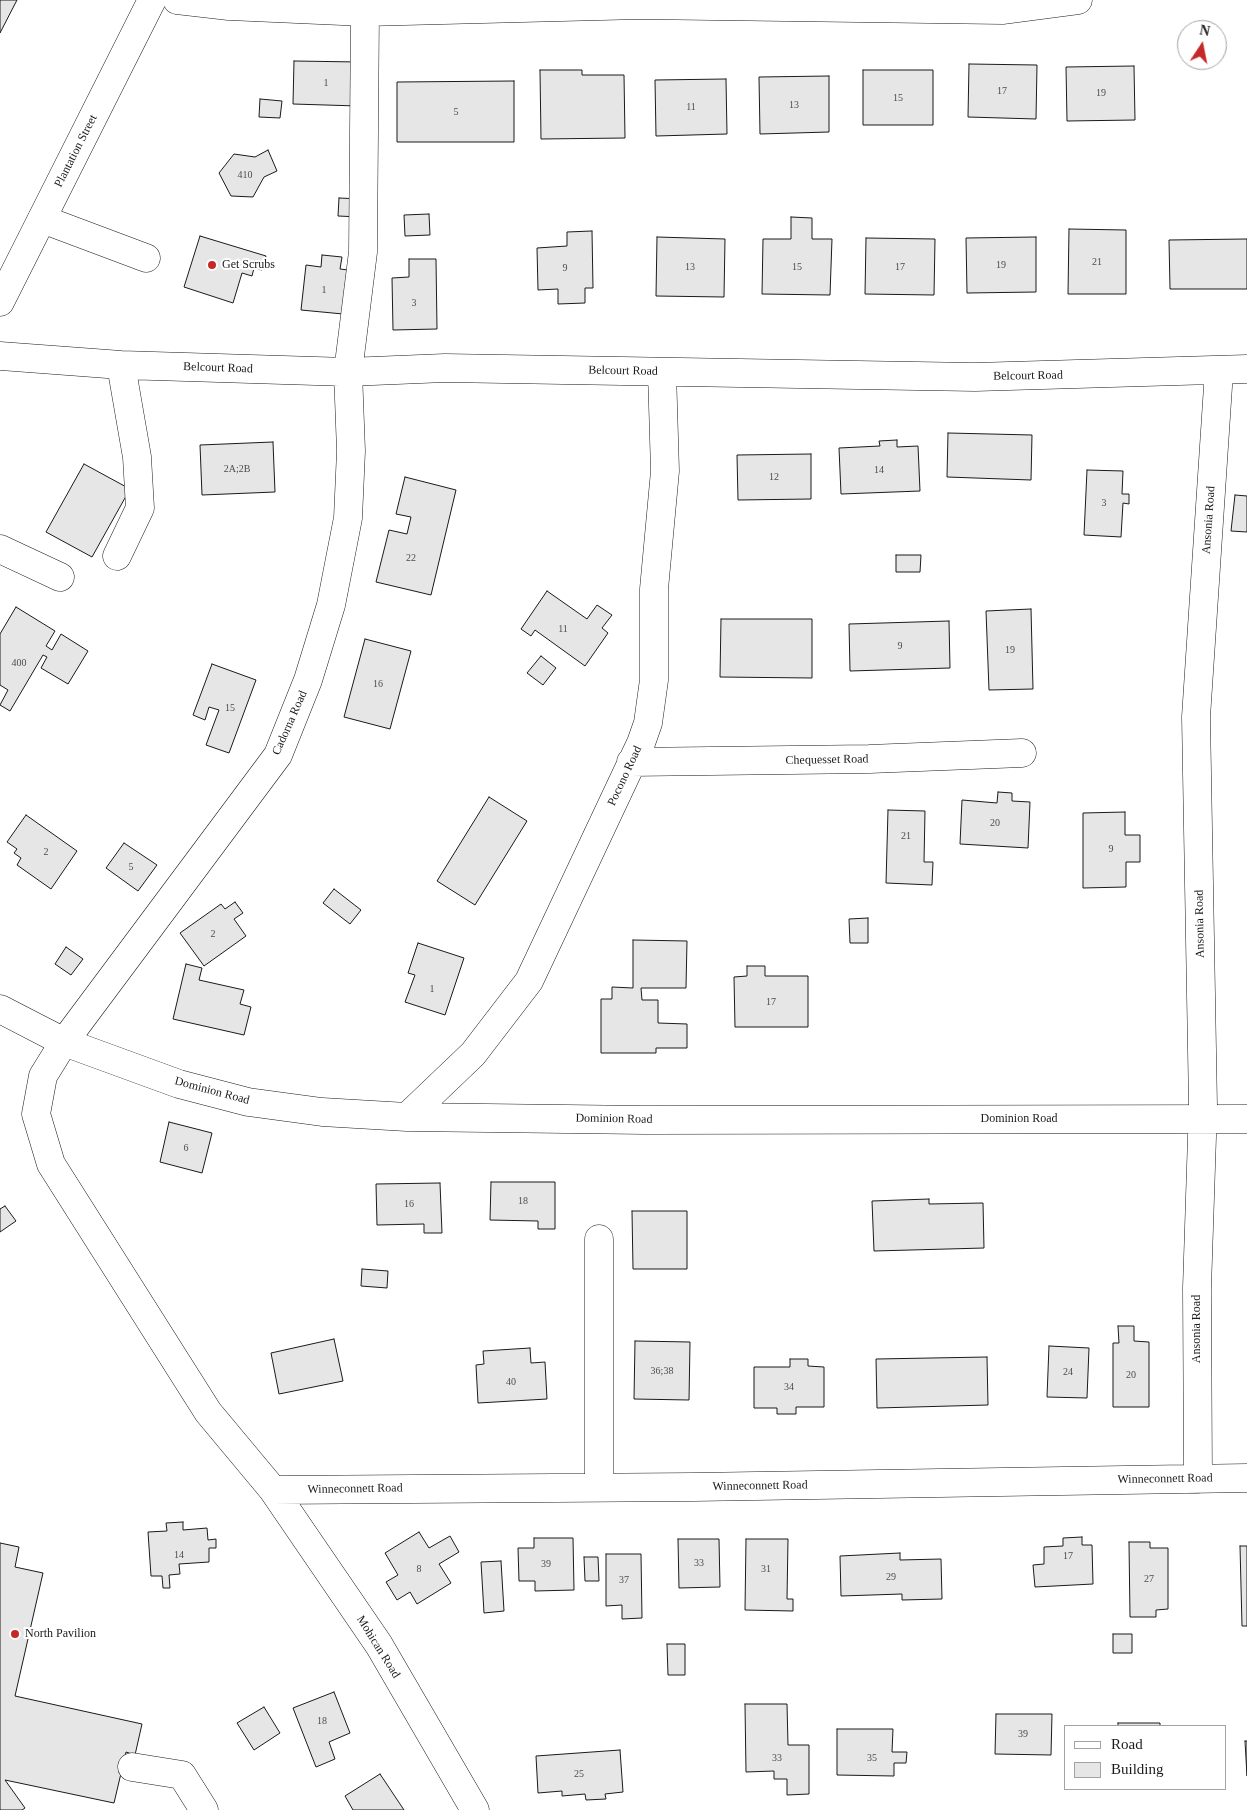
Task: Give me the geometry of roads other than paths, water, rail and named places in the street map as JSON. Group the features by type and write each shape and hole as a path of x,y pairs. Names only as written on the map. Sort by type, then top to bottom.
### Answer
{"street":[{"name":"Plantation Street","path":"0,302 152,0"},
{"path":"177,0 229,6 365,12 640,5 969,5 1002,10 1078,0"},
{"name":"Cadorna Road","path":"273,1490 208,1412 51,1164 36,1114 43,1076 64,1042 278,755 308,680 332,605 348,518 351,451 348,372 363,252 365,12"},
{"path":"42,219 146,258"},
{"name":"Belcourt Road","path":"0,356 121,366 348,372 445,368 975,377 1247,369"},
{"path":"117,556 140,508 137,457 121,366"},
{"name":"Ansonia Road","path":"1198,1479 1197,1288 1203,1120 1196,717 1219,371"},
{"name":"Pocono Road","path":"407,1116 472,1054 529,981 648,723 654,680 654,589 665,471 662,372"},
{"path":"0,549 60,578"},
{"name":"Chequesset Road","path":"631,762 869,759 1022,753"},
{"name":"Dominion Road","path":"0,1009 64,1042 180,1084 225,1097 322,1112 407,1116 645,1120 895,1118 1247,1119"},
{"path":"599,1239 599,1487"},
{"name":"Winneconnett Road","path":"273,1490 1247,1478"},
{"name":"Mohican Road","path":"273,1490 378,1645 475,1810"},
{"path":"132,1767 182,1775 204,1810"}],"place":[{"name":"Get Scrubs","path":"212,265"},
{"name":"North Pavilion","path":"15,1634"}]}
